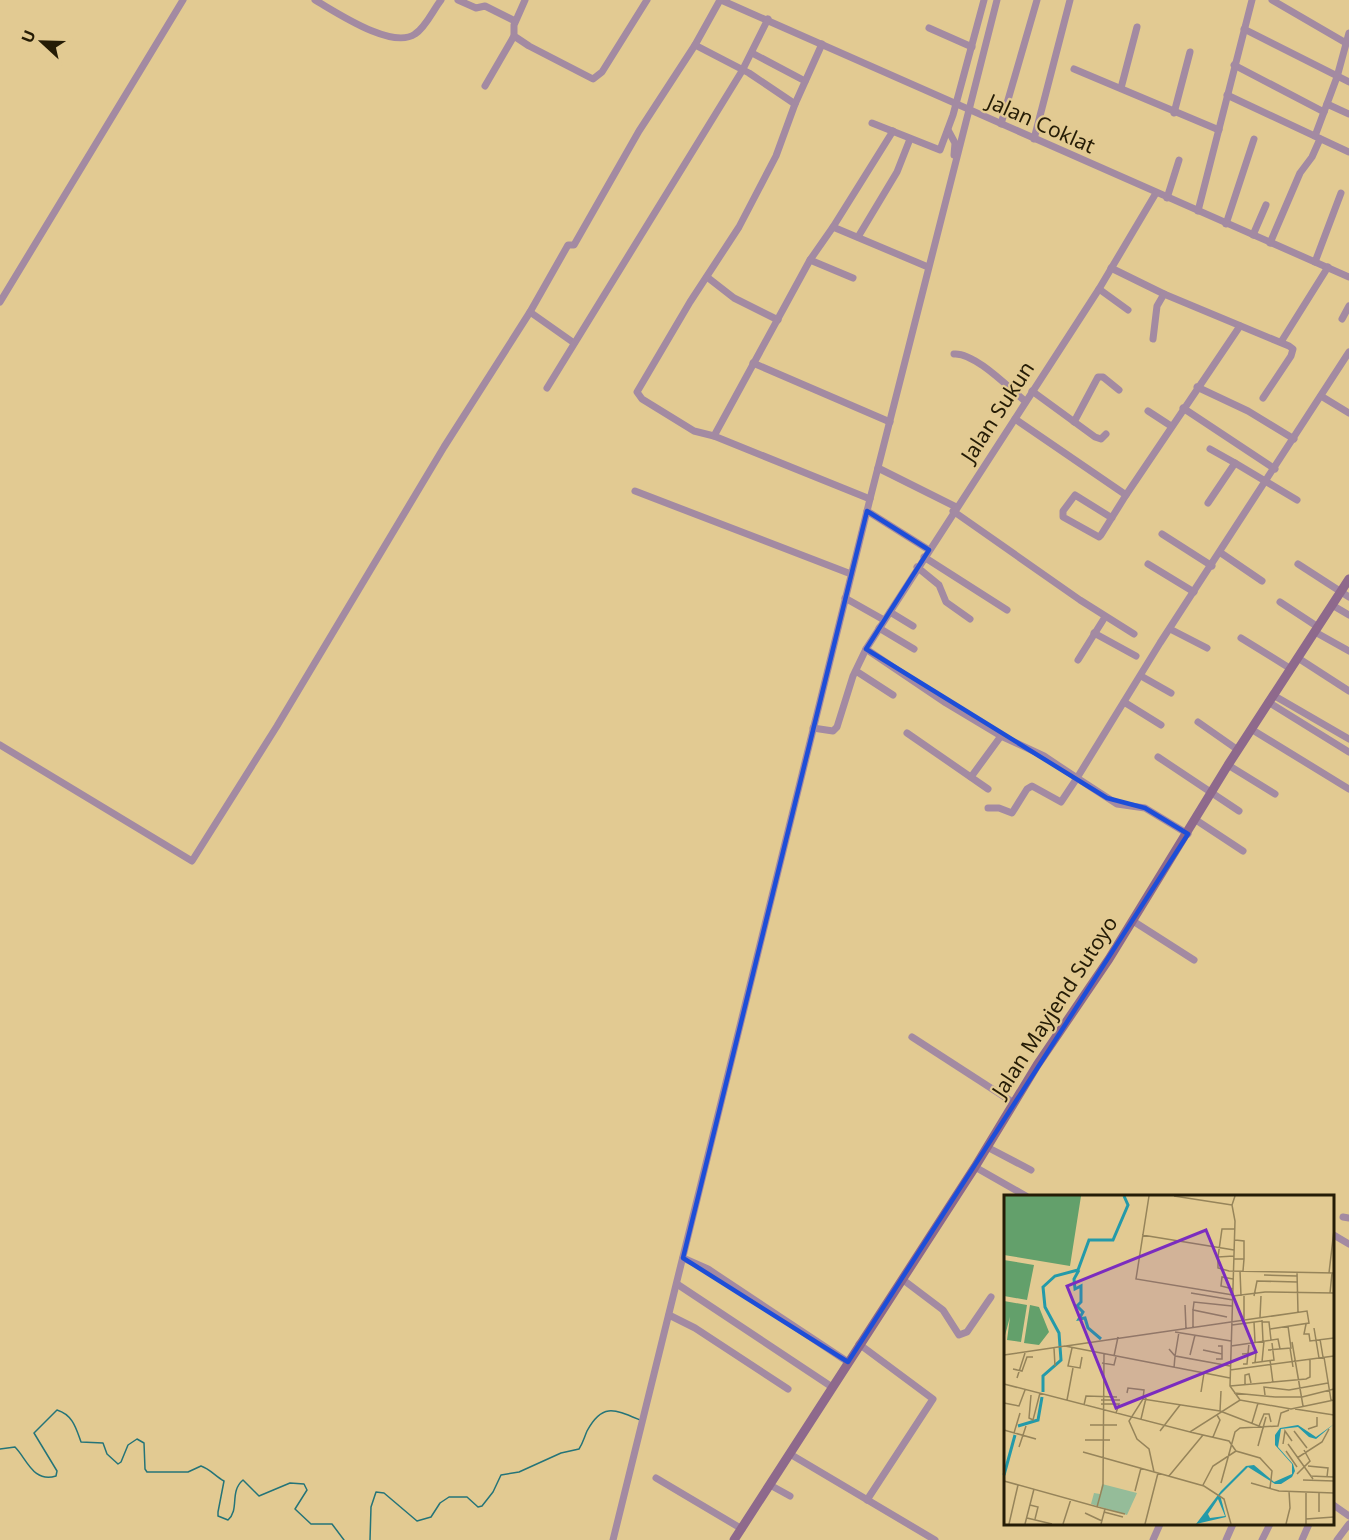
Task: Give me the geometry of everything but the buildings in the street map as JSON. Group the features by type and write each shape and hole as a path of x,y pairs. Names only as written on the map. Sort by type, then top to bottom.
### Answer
{"street":[{"path":"0,302 183,0"},
{"path":"315,0 375,32 408,37 421,29 441,0"},
{"path":"458,0 476,8 485,6 515,21"},
{"path":"485,86 514,36 515,21 525,0"},
{"path":"514,36 593,79 603,72 647,0"},
{"path":"0,745 192,861 278,726 437,458 530,312 568,245 574,244 639,131 697,47 720,0"},
{"name":"Jalan Coklat","path":"720,0 734,2 867,67 1349,277"},
{"path":"872,123 940,150 956,104 984,0"},
{"path":"613,1540 845,598 997,0"},
{"path":"1001,124 1037,0"},
{"path":"1034,139 1070,0"},
{"path":"1198,211 1252,0"},
{"path":"1272,0 1346,43"},
{"path":"547,388 742,71 768,19"},
{"path":"1121,88 1137,27"},
{"path":"928,28 972,47"},
{"path":"1244,29 1349,82"},
{"path":"1270,243 1299,172 1312,157 1349,33"},
{"path":"822,44 768,172 739,227 637,392 642,399 694,431 714,436 870,499"},
{"path":"697,47 749,73 795,104"},
{"path":"1174,113 1190,52"},
{"path":"752,53 805,81"},
{"path":"1234,65 1325,108 1349,114"},
{"path":"1074,69 1219,130"},
{"path":"1227,95 1349,152"},
{"path":"946,204 956,148 948,130"},
{"path":"714,436 810,260 893,131"},
{"path":"858,237 897,172 910,139"},
{"path":"1227,224 1254,139"},
{"path":"1167,198 1179,160"},
{"name":"Jalan Sukun","path":"813,728 835,729 866,649 954,509 1099,288 1156,193"},
{"path":"1315,262 1341,193"},
{"path":"1253,235 1266,205"},
{"path":"833,227 928,267"},
{"path":"810,260 854,278"},
{"path":"1281,342 1328,267"},
{"path":"1111,268 1164,294 1281,342 1293,351 1263,398"},
{"path":"707,277 734,298 778,320"},
{"path":"1099,288 1128,310"},
{"path":"1153,339 1157,306 1164,294"},
{"path":"1342,319 1349,306"},
{"path":"530,312 574,344"},
{"path":"1112,518 1075,495 1062,514 1063,517 1096,537 1101,535 1112,518 1126,495 1171,426 1240,326"},
{"path":"988,808 999,808 1012,813 1032,786 1061,802 1349,352"},
{"path":"954,354 962,354 981,363 1025,401"},
{"path":"753,363 890,422"},
{"path":"1074,422 1098,377 1103,377 1119,390"},
{"path":"1197,387 1248,411 1294,439"},
{"path":"1032,391 1098,439 1106,434"},
{"path":"1321,396 1349,413"},
{"path":"1183,408 1275,469"},
{"path":"1148,411 1171,426"},
{"path":"1015,419 1126,495"},
{"path":"1210,449 1297,500"},
{"path":"1208,503 1235,463"},
{"path":"878,468 954,509 1105,617 1134,634"},
{"path":"635,491 851,574"},
{"path":"867,511 929,550"},
{"path":"1162,534 1212,566"},
{"path":"1221,553 1262,581"},
{"path":"924,557 1007,610"},
{"path":"1149,564 1194,592"},
{"path":"1298,564 1345,595"},
{"path":"917,567 939,585 946,602 970,620"},
{"name":"Jalan Mayjend Sutoyo","path":"734,1540 1133,921 1251,729 1332,605 1345,595 1349,579"},
{"path":"845,598 884,620"},
{"path":"1280,602 1316,630 1349,651"},
{"path":"1332,605 1349,615"},
{"path":"890,612 913,626"},
{"path":"1078,660 1105,617"},
{"path":"879,628 914,649"},
{"path":"1170,629 1207,648"},
{"path":"1094,633 1136,656"},
{"path":"1240,638 1291,669"},
{"path":"866,649 1001,736 1044,756 1117,804 1144,808 1188,834"},
{"path":"1298,658 1349,691"},
{"path":"856,671 893,694"},
{"path":"1141,676 1171,693"},
{"path":"1271,699 1349,739"},
{"path":"1271,699 1349,752"},
{"path":"1124,702 1161,725"},
{"path":"1198,722 1238,750"},
{"path":"1251,729 1349,789"},
{"path":"907,733 988,789"},
{"path":"971,777 1001,736"},
{"path":"1158,757 1239,811"},
{"path":"1228,765 1275,794"},
{"path":"1196,820 1243,851"},
{"path":"1133,921 1194,960"},
{"path":"912,1037 1014,1103"},
{"path":"987,1147 1030,1170"},
{"path":"975,1167 1023,1195"},
{"path":"1334,1234 1349,1244"},
{"path":"683,1258 708,1269 848,1362"},
{"path":"902,1279 943,1310 959,1335 968,1332 991,1298"},
{"path":"677,1284 832,1387"},
{"path":"669,1315 695,1328 788,1389"},
{"path":"859,1344 933,1399 867,1500"},
{"path":"790,1454 935,1540"},
{"path":"656,1478 742,1529"},
{"path":"770,1485 790,1496"},
{"path":"1334,1505 1349,1516"},
{"path":"1337,1540 1349,1524"},
{"path":"1153,1540 1160,1525"},
{"path":"1226,1540 1233,1525"},
{"path":"1262,1540 1270,1525"},
{"path":"1302,1540 1309,1525"}],"highlighted area":[{"path":"867,511 929,550 866,649 1107,798 1145,808 1188,834 848,1362 683,1258"}],"waterway":[{"path":"0,1449 15,1447 36,1473 48,1477 56,1476 57,1471 34,1433 57,1410 67,1415 81,1442 103,1443 107,1454 118,1464 128,1445 137,1439 144,1443 147,1472 188,1472 201,1466 207,1469 224,1481 218,1516 228,1520 232,1516 236,1490 243,1480 259,1496 290,1483 304,1484 307,1490 295,1509 311,1524 332,1524 344,1540"},
{"path":"370,1540 371,1507 376,1492 384,1493 417,1521 431,1517 440,1503 449,1497 467,1497 478,1507 482,1506 493,1492 501,1475 519,1472 561,1453 579,1449 593,1422 604,1412 616,1411 640,1420"}]}
